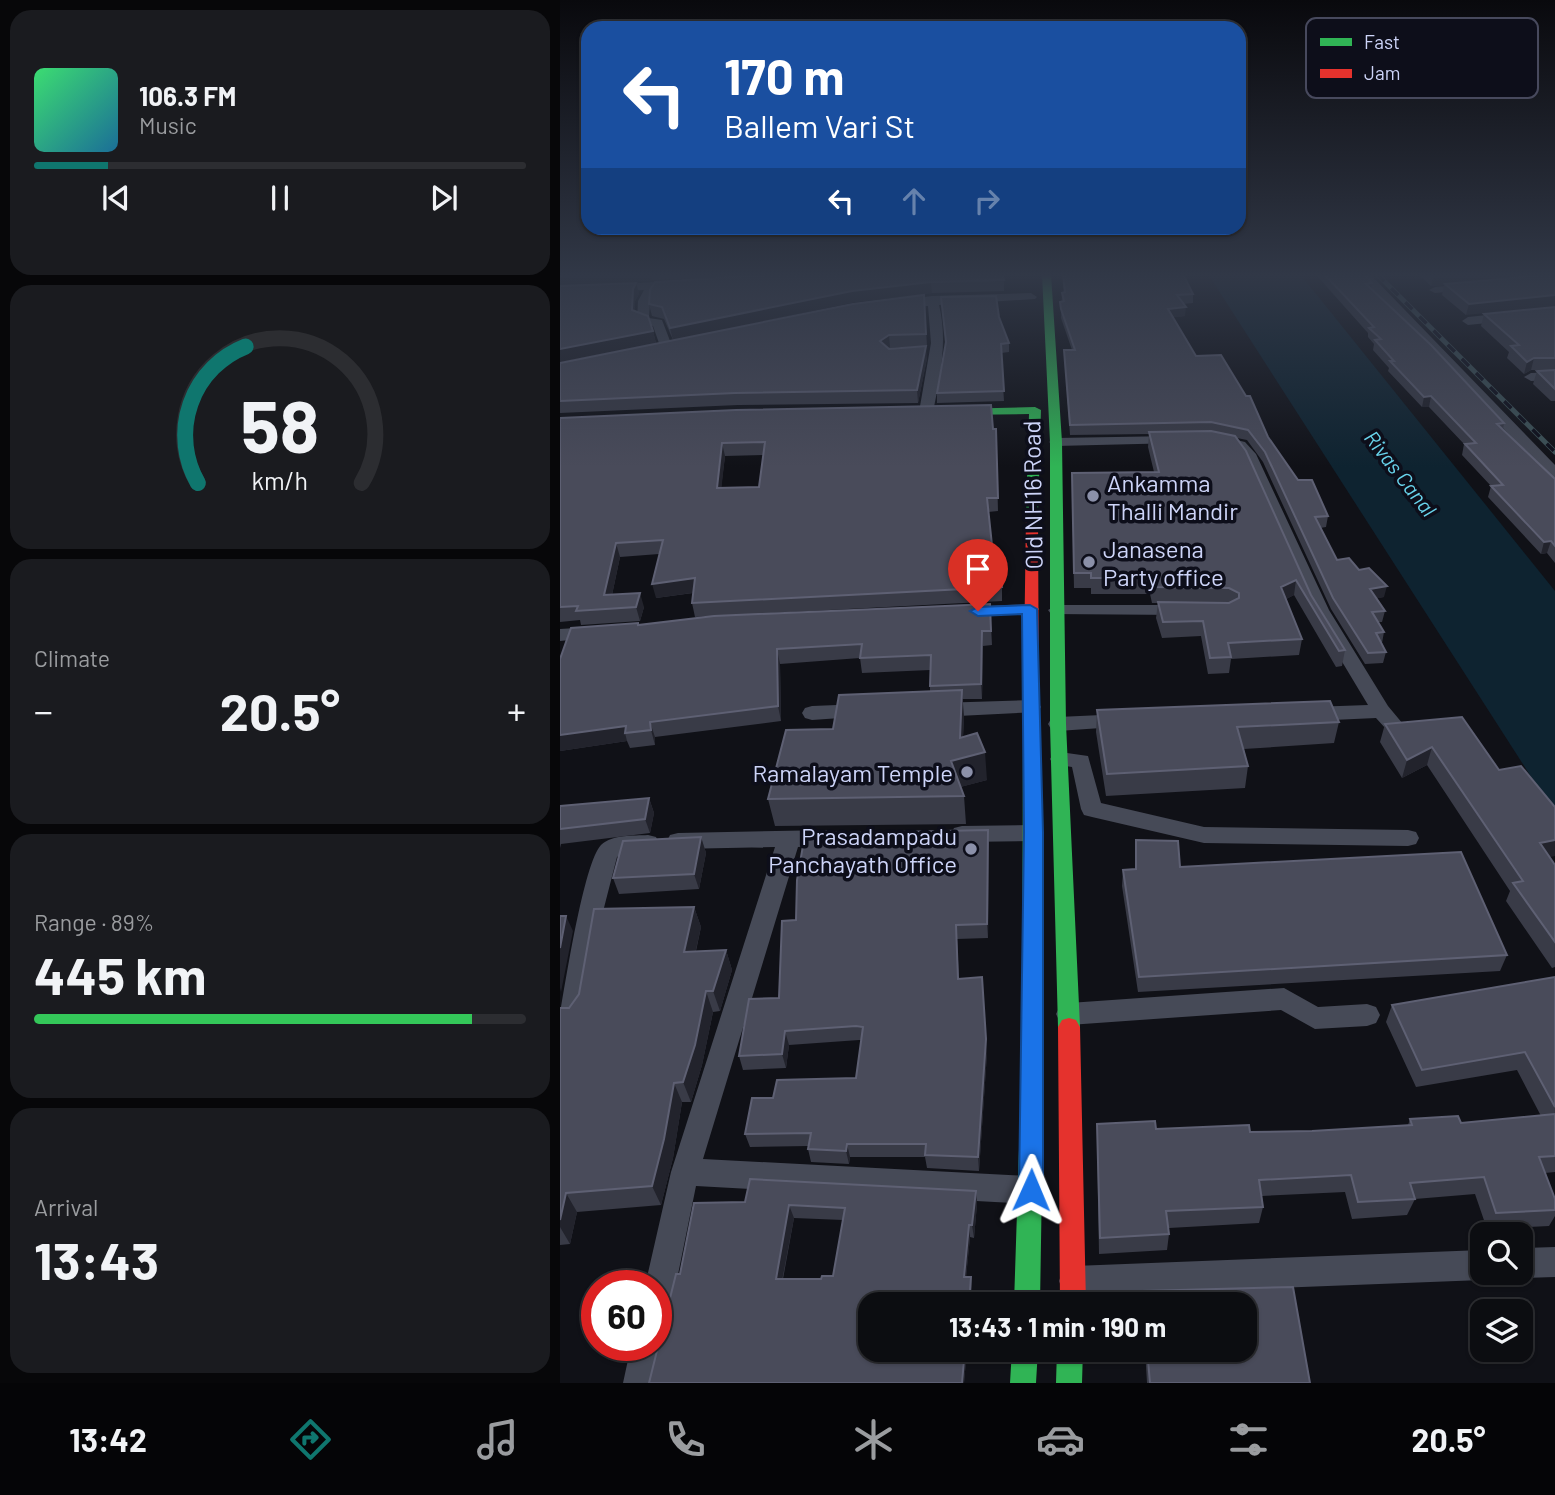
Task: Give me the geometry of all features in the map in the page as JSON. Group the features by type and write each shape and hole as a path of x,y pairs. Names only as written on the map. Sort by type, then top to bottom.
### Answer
{"main road":[{"name":"Old NH16 Road","path":"1050,339 1056,442 1058,724 1069,1014 1073,1292"},
{"name":"Old NH16 Road","path":"926,412 1035,404 1030,609 1034,832 1031,1190 1027,1292"},
{"path":"906,411 926,412"},
{"path":"1023,1383 1024,1362"},
{"path":"1069,1383 1070,1362"}],"street":[{"path":"663,339 666,346"},
{"path":"926,412 934,339"},
{"path":"1424,339 1555,474"},
{"path":"1531,377 1555,376"},
{"path":"1056,442 1203,439 1240,445 1249,454 1320,610 1387,718 1287,715"},
{"path":"948,612 1030,609"},
{"path":"1057,610 1203,610"},
{"path":"560,635 612,632"},
{"path":"916,710 1031,707"},
{"path":"812,713 877,711"},
{"path":"1058,724 1139,721"},
{"path":"1060,759 1081,761 1092,809 1204,835 1408,838"},
{"path":"943,835 1034,832"},
{"path":"573,1014 592,906 607,853 616,846 683,841 845,837"},
{"path":"663,1270 685,1172 789,839"},
{"path":"1069,1014 1284,999 1315,1018 1367,1015"},
{"path":"685,1172 1031,1190"},
{"path":"1533,1263 1555,1262"},
{"path":"1073,1292 1470,1266"},
{"path":"639,1383 644,1361"}],"water":[{"name":"Rivas Canal","path":"1249,339 1352,339 1555,591 1555,814"}],"building":[{"path":"560,339 614,339 560,349"},
{"path":"681,339 884,339 880,341 889,349 926,346 917,390 735,393 560,401 560,363"},
{"path":"946,339 1007,339 1009,343 1001,344 1004,391 937,393"},
{"path":"1071,339 1186,339 1196,356 1221,355 1246,396 1250,396 1268,437 1298,480 1312,480 1328,516 1315,517 1337,560 1349,558 1359,570 1369,568 1387,586 1370,589 1385,611 1372,612 1384,632 1376,633 1386,652 1368,653 1333,598 1265,452 1248,430 1211,422 1070,425 1064,350 1075,350"},
{"path":"1424,339 1504,423 1497,424 1555,479 1555,546 1551,541 1544,542 1491,486 1503,485 1465,444 1476,443 1431,396 1424,397 1390,361 1394,361 1375,340"},
{"path":"1512,339 1555,339 1555,358 1534,358 1527,362 1511,346 1519,345"},
{"path":"1555,370 1555,389 1537,371"},
{"path":"991,405 993,429 996,429 998,498 987,498 994,564 999,563 1002,587 692,603 695,578 652,584 663,540 616,543 604,595 640,593 636,607 576,611 578,606 560,607 560,418 736,410","holes":["765,442 759,487 717,488 722,443"]},
{"path":"1211,431 1235,436 1246,451 1311,595 1345,650 1339,651 1296,580 1281,587 1302,639 1228,643 1231,657 1210,658 1203,621 1163,622 1158,602 1229,603 1239,598 1239,593 1229,588 1153,587 1151,578 1091,578 1091,573 1074,573 1072,473 1159,472 1149,432"},
{"path":"990,604 991,631 982,631 981,684 930,686 931,655 860,658 862,644 777,649 778,706 650,722 651,730 625,733 626,726 560,735 560,659 571,628 638,625 714,616"},
{"path":"962,690 960,738 977,733 985,752 951,761 964,796 768,799 786,730 833,729 839,695"},
{"path":"1330,701 1339,722 1237,727 1248,766 1107,774 1097,710"},
{"path":"1462,717 1499,770 1521,766 1555,807 1555,840 1540,843 1555,865 1555,942 1513,883 1523,881 1432,747 1407,760 1385,724"},
{"path":"649,798 645,819 560,829 560,806"},
{"path":"988,830 987,924 956,925 958,979 982,977 986,1039 978,1157 925,1155 926,1144 847,1144 846,1151 808,1149 811,1133 745,1134 752,1098 773,1098 777,1080 856,1078 863,1027 785,1031 782,1054 739,1056 749,999 779,998 782,921 796,920 797,880 805,834"},
{"path":"701,837 694,874 613,878 623,841"},
{"path":"1136,840 1178,841 1180,867 1461,852 1507,955 1139,977 1123,870 1136,869"},
{"path":"694,907 684,952 726,950 713,991 706,991 695,1045 683,1082 674,1083 652,1186 566,1193 560,1220 560,1008 569,1008 579,994 594,909"},
{"path":"560,916 566,916 560,948"},
{"path":"1555,977 1555,1107 1525,1052 1422,1070 1392,1005"},
{"path":"1555,1114 1555,1156 1539,1157 1555,1199 1555,1210 1496,1213 1484,1177 1410,1183 1415,1199 1358,1202 1351,1175 1259,1180 1263,1207 1166,1211 1169,1234 1100,1238 1097,1124 1155,1121 1156,1129 1249,1125 1250,1132 1312,1131 1412,1125 1410,1119 1458,1116 1461,1123"},
{"path":"750,1179 976,1191 972,1225 969,1225 964,1277 971,1277 970,1292 858,1292 858,1362 964,1362 962,1383 649,1383 654,1361 672,1361 672,1290 676,1274 680,1274 694,1203 745,1202","holes":["789,1205 845,1208 833,1276 822,1276 821,1279 776,1279"]},
{"path":"1293,1287 1310,1383 1150,1383 1148,1362 1257,1362 1257,1292 1143,1291"}],"railway":[{"path":"1442,339 1555,452"}],"traffic: fast":[{"path":"1050,339 1056,442 1058,724 1069,1027"},
{"path":"954,412 1035,410"},
{"path":"1032,515 1035,413"},
{"path":"1027,1292 1033,1057 1031,729"},
{"path":"1023,1383 1024,1362"},
{"path":"1069,1383 1070,1362"}],"traffic: jam":[{"path":"1031,729 1032,515"},
{"path":"1069,1027 1073,1292"}],"place":[{"name":"Ankamma Thalli Mandir","path":"1093,496"},
{"name":"Janasena Party office","path":"1089,562"},
{"name":"Ramalayam Temple","path":"967,772"},
{"name":"Prasadampadu Panchayath Office","path":"971,849"}],"route":[{"path":"978,611 1030,609 1034,832 1031,934 1031,1190"}]}
